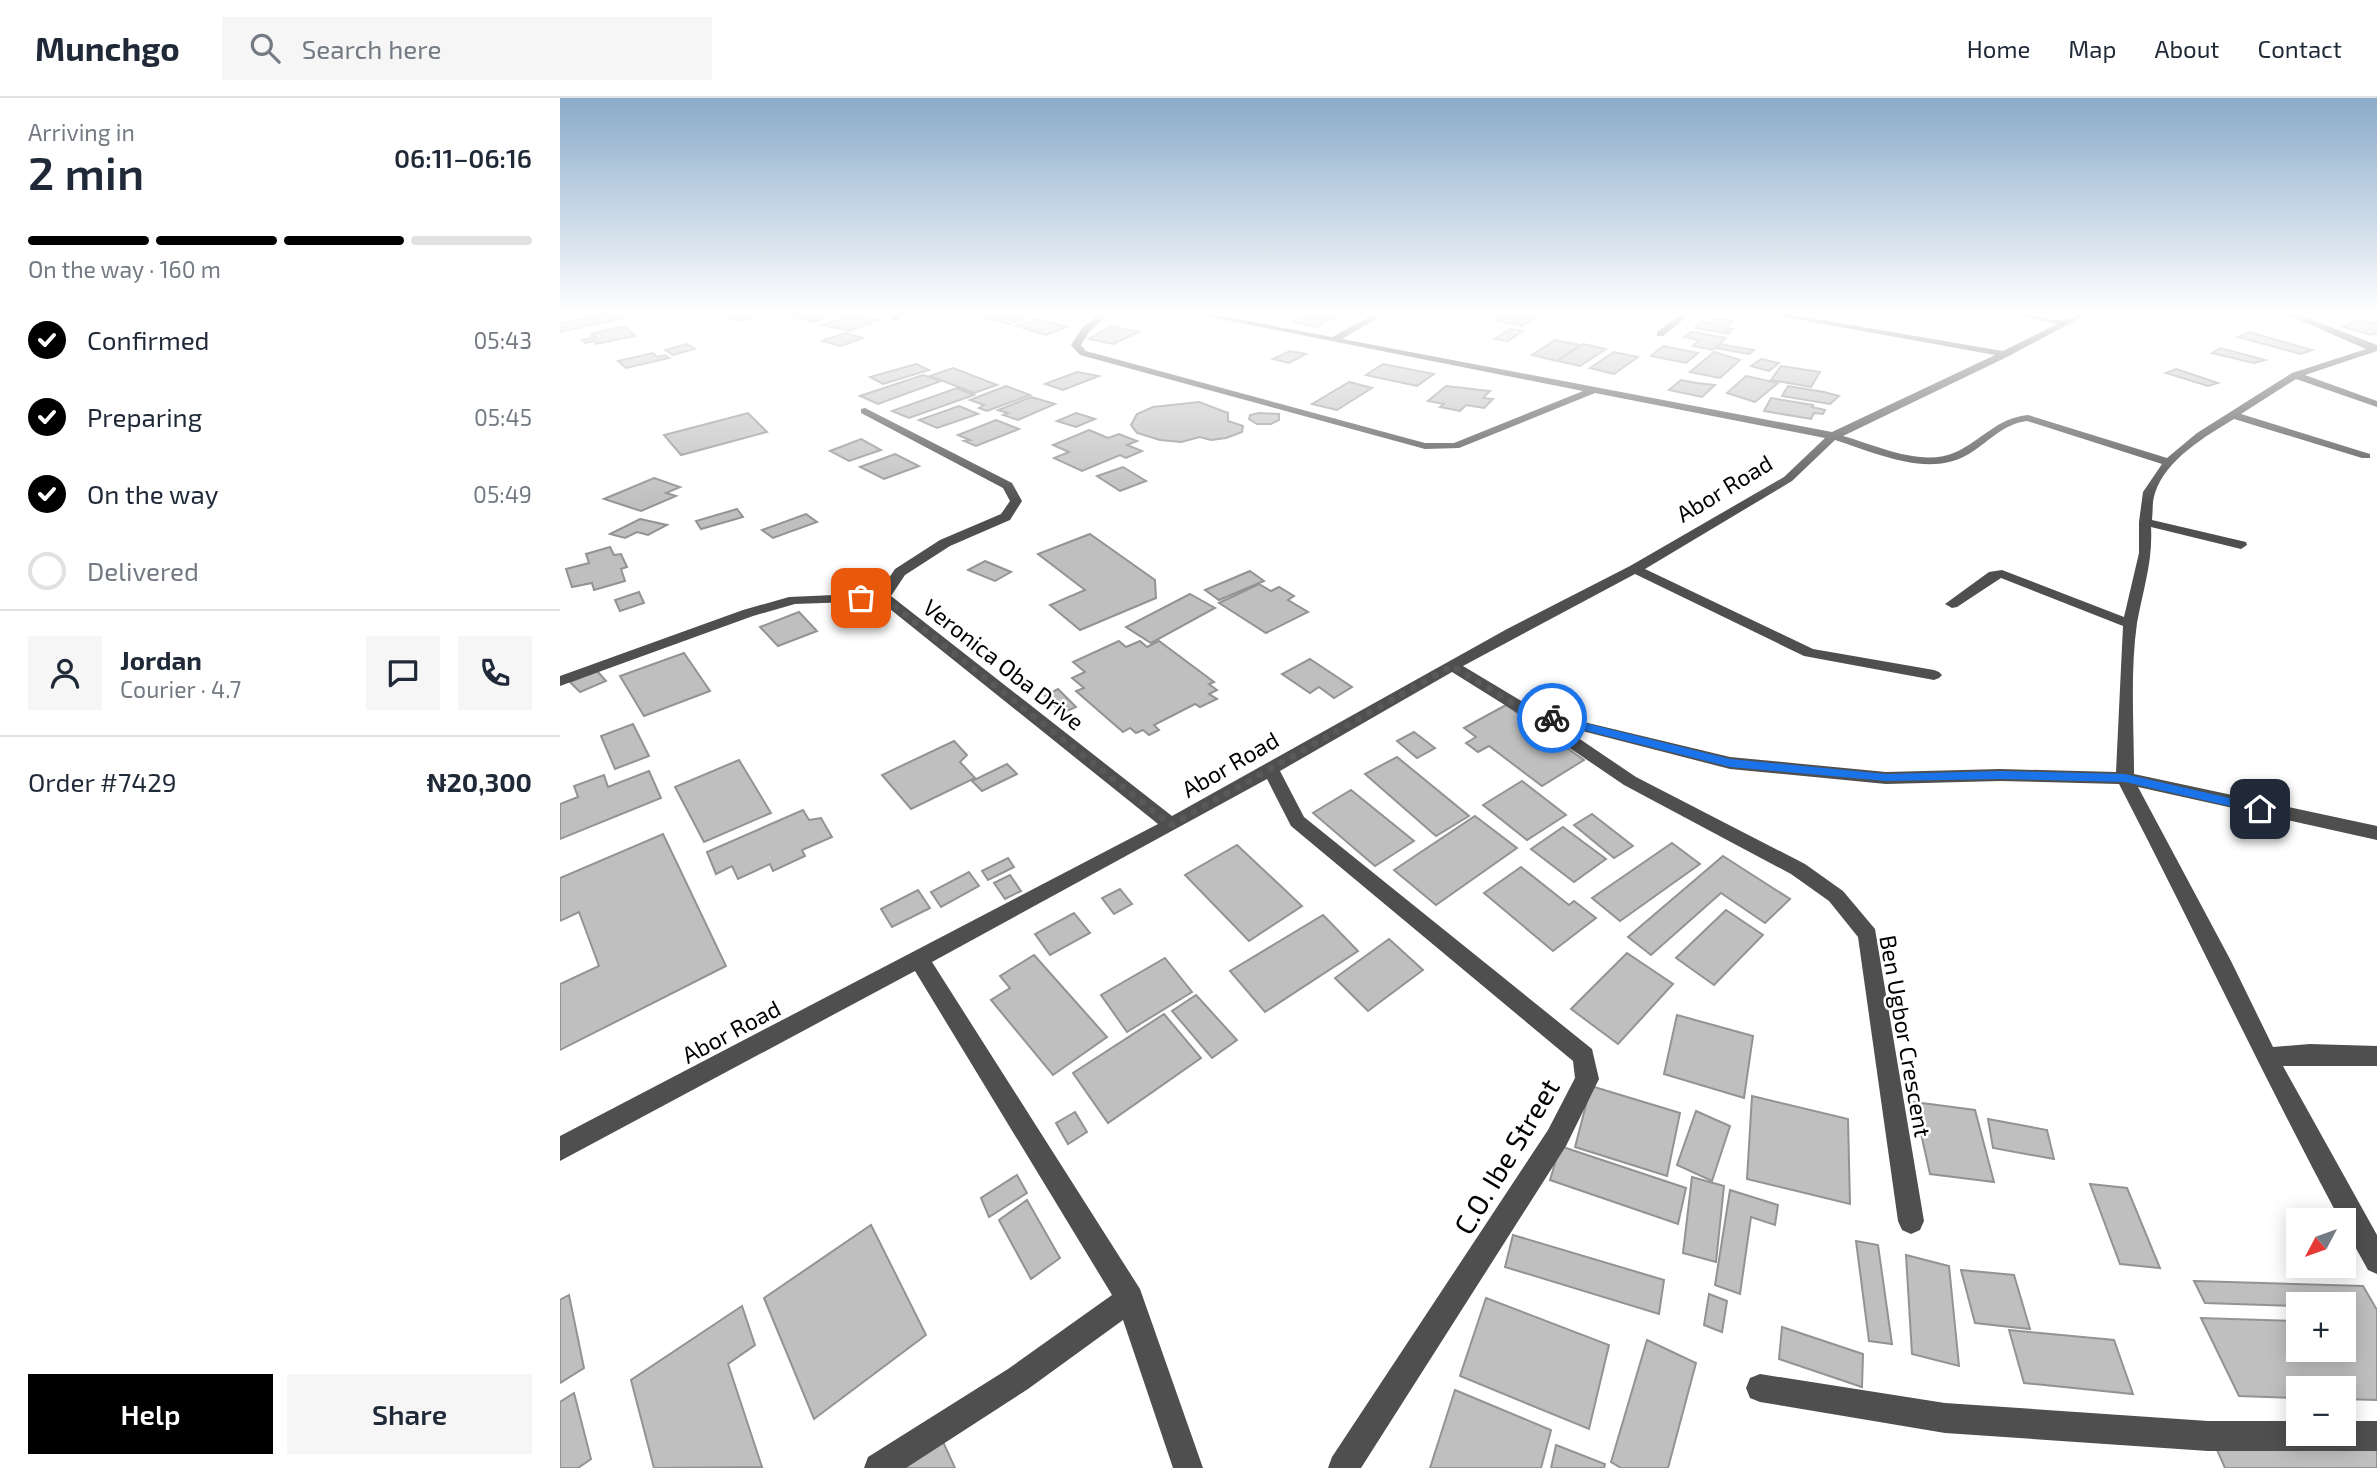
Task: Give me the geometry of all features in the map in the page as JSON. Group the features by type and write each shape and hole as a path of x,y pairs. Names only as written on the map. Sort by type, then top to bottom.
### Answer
{"street":[{"path":"1167,376 1425,446 1455,446 1595,390"},
{"path":"1522,376 1833,436 1920,460 1947,460 1961,454 2003,425 2019,418 2028,418 2169,462"},
{"name":"Abor Road","path":"560,1149 1171,825 1512,632 1635,569 1788,479 1833,436 1960,376"},
{"path":"2294,376 2201,435 2169,462 2149,492 2145,522 2146,553 2130,624 2125,778 2224,967 2267,1057 2377,1261"},
{"path":"2298,376 2377,404"},
{"path":"560,681 748,613 794,600 883,597 900,572 945,543 1006,517 1016,501 1008,486 865,411"},
{"path":"2233,415 2366,456"},
{"path":"2145,522 2241,545"},
{"path":"1635,569 1810,653 1835,660 1934,675"},
{"path":"1952,604 1994,575 2002,574 2130,624"},
{"name":"Veronica Oba Drive","path":"883,597 1171,825"},
{"name":"Ben Ugbor Crescent","path":"1452,666 1630,780 1798,870 1836,895 1868,935 1911,1221"},
{"path":"1532,715 1742,765 1886,778 2000,775 2125,778 2377,833"},
{"name":"C.O. Ibe Street","path":"1270,768 1297,821 1584,1056 1587,1079 1557,1138 1343,1468"},
{"path":"919,959 1130,1299 1188,1468"},
{"path":"2267,1057 2310,1054 2377,1056"},
{"path":"879,1468 1018,1379 1130,1299"},
{"path":"1760,1388 1945,1418 2208,1436 2377,1436"}],"building":[{"path":"874,376 910,376 883,384 870,377"},
{"path":"920,376 941,381 878,404 860,396"},
{"path":"930,376 974,376 997,385 974,393"},
{"path":"1067,376 1099,376 1063,390 1045,384"},
{"path":"1370,376 1431,376 1417,386"},
{"path":"1746,376 1778,383 1755,402 1727,393"},
{"path":"1774,376 1818,376 1811,387 1771,380"},
{"path":"2175,376 2197,376 2218,383 2208,386"},
{"path":"1681,380 1715,385 1702,397 1669,390"},
{"path":"1349,382 1372,388 1337,410 1312,404"},
{"path":"1006,386 1030,395 987,411 979,408 984,405 970,400"},
{"path":"1446,386 1490,391 1483,398 1493,399 1484,408 1466,405 1460,411 1440,407 1444,404 1428,401"},
{"path":"1788,386 1839,396 1830,404 1782,396"},
{"path":"957,388 974,395 909,418 892,411"},
{"path":"1031,397 1055,404 1018,420 1003,415 1008,413 998,410"},
{"path":"1771,398 1813,405 1812,407 1825,410 1823,414 1814,413 1811,419 1764,411"},
{"path":"1199,402 1228,413 1228,421 1243,426 1242,432 1226,438 1211,440 1200,437 1181,442 1160,440 1137,433 1131,425 1137,414 1153,407"},
{"path":"959,406 978,414 937,428 919,420"},
{"path":"748,413 767,432 681,455 664,435"},
{"path":"1076,413 1095,419 1076,427 1057,421"},
{"path":"1279,414 1279,420 1271,424 1257,424 1249,419 1250,415"},
{"path":"996,420 1019,429 976,446 958,435"},
{"path":"1089,430 1108,438 1119,434 1137,441 1127,445 1142,451 1126,458 1120,455 1082,471 1054,458 1069,452 1053,445"},
{"path":"861,439 881,450 849,461 830,451"},
{"path":"895,454 919,466 884,479 860,467"},
{"path":"1123,467 1146,481 1120,491 1097,476"},
{"path":"654,478 680,487 666,493 676,496 641,511 604,499"},
{"path":"737,509 743,517 701,529 696,521"},
{"path":"806,514 817,522 773,538 762,530"},
{"path":"640,519 667,525 648,535 637,532 625,538 610,534"},
{"path":"1090,534 1155,580 1156,598 1080,630 1050,605 1085,590 1038,554"},
{"path":"610,547 614,555 621,554 627,567 621,569 625,581 594,590 592,583 572,587 566,569 589,563 586,554"},
{"path":"985,561 1011,572 995,581 968,570"},
{"path":"1250,571 1264,581 1219,600 1205,590"},
{"path":"1259,584 1271,591 1279,587 1294,596 1288,600 1308,612 1266,633 1219,603"},
{"path":"639,592 644,603 620,611 615,600"},
{"path":"1190,594 1215,608 1151,643 1126,627"},
{"path":"799,612 817,631 778,646 760,627"},
{"path":"1119,641 1126,647 1140,641 1147,647 1159,641 1214,682 1209,684 1217,690 1209,694 1217,699 1200,707 1195,704 1154,725 1159,730 1149,735 1143,730 1136,733 1130,728 1123,732 1076,691 1084,688 1072,678 1085,672 1073,662"},
{"path":"684,653 710,691 644,716 620,676"},
{"path":"1310,659 1352,687 1334,698 1319,687 1310,693 1282,674"},
{"path":"597,671 606,681 580,692 570,682"},
{"path":"1058,689 1076,707 1062,713 1045,696"},
{"path":"1506,705 1584,760 1542,786 1489,746 1478,752 1466,743 1476,737 1464,728"},
{"path":"633,724 649,756 615,769 601,736"},
{"path":"1414,732 1435,748 1417,758 1397,741"},
{"path":"954,741 967,755 960,762 975,778 911,809 882,775"},
{"path":"1397,757 1469,816 1436,836 1365,774"},
{"path":"739,760 771,813 704,842 675,787"},
{"path":"1007,764 1017,774 982,791 972,781"},
{"path":"649,771 661,798 560,839 560,804 578,797 574,786 604,775 608,787"},
{"path":"1522,781 1566,815 1527,840 1483,805"},
{"path":"1351,790 1414,841 1375,866 1313,813"},
{"path":"803,810 809,820 821,818 832,837 802,850 805,856 773,871 770,864 738,879 732,866 716,874 707,852"},
{"path":"1592,814 1633,846 1614,858 1574,825"},
{"path":"1475,816 1517,848 1436,905 1394,870"},
{"path":"1563,827 1606,859 1574,882 1531,849"},
{"path":"663,834 726,966 560,1050 560,984 599,966 579,912 560,921 560,878"},
{"path":"1672,843 1700,864 1620,921 1592,898"},
{"path":"1237,845 1302,906 1249,941 1185,875"},
{"path":"1723,856 1790,899 1765,923 1721,893 1651,955 1628,937"},
{"path":"1008,858 1014,867 988,880 982,871"},
{"path":"1521,867 1569,905 1574,901 1596,918 1553,951 1484,893"},
{"path":"969,872 979,886 941,907 931,892"},
{"path":"1010,875 1021,891 1005,899 994,883"},
{"path":"1120,889 1132,904 1114,914 1102,898"},
{"path":"918,890 930,908 892,927 881,909"},
{"path":"1726,910 1763,935 1714,985 1676,958"},
{"path":"1074,913 1090,933 1050,955 1035,934"},
{"path":"1323,915 1358,951 1265,1012 1230,971"},
{"path":"1389,939 1423,970 1368,1011 1335,978"},
{"path":"1627,953 1673,984 1618,1044 1571,1009"},
{"path":"1034,955 1107,1037 1053,1075 991,1000 1010,988 1000,976"},
{"path":"1165,958 1192,992 1127,1032 1101,995"},
{"path":"1196,995 1237,1040 1212,1058 1172,1011"},
{"path":"1164,1014 1201,1058 1108,1123 1073,1073"},
{"path":"1677,1015 1753,1036 1744,1098 1664,1074"},
{"path":"1591,1086 1680,1113 1667,1176 1575,1147"},
{"path":"1752,1096 1848,1119 1850,1204 1747,1179"},
{"path":"1914,1102 1975,1110 1994,1182 1930,1174"},
{"path":"1696,1111 1730,1126 1712,1181 1677,1165"},
{"path":"1075,1112 1087,1132 1068,1144 1056,1123"},
{"path":"1988,1119 2047,1130 2054,1159 1993,1148"},
{"path":"1560,1146 1686,1188 1678,1224 1550,1180"},
{"path":"1017,1175 1027,1193 989,1217 981,1198"},
{"path":"1692,1177 1724,1186 1716,1262 1683,1253"},
{"path":"2090,1184 2127,1188 2160,1268 2120,1264"},
{"path":"1730,1190 1778,1205 1775,1225 1751,1217 1740,1294 1715,1285"},
{"path":"1027,1200 1060,1258 1031,1279 999,1220"},
{"path":"871,1225 926,1335 814,1419 764,1298"},
{"path":"1513,1235 1664,1280 1659,1314 1505,1267"},
{"path":"1856,1241 1878,1245 1892,1344 1869,1341"},
{"path":"1906,1255 1949,1266 1959,1366 1912,1354"},
{"path":"1961,1270 2014,1275 2030,1329 1975,1323"},
{"path":"2194,1281 2363,1286 2377,1310 2377,1400 2356,1399 2356,1376 2286,1376 2286,1398 2239,1396 2201,1318 2286,1321 2286,1362 2356,1362 2356,1292 2286,1292 2286,1306 2205,1303"},
{"path":"1709,1294 1727,1301 1722,1332 1704,1325"},
{"path":"569,1295 584,1368 560,1383 560,1300"},
{"path":"1486,1298 1609,1345 1589,1429 1460,1376"},
{"path":"742,1306 755,1345 728,1364 762,1467 654,1468 631,1380"},
{"path":"1782,1327 1863,1354 1862,1387 1779,1359"},
{"path":"2009,1330 2114,1340 2133,1394 2024,1383"},
{"path":"1647,1340 1696,1363 1668,1468 1621,1468 1611,1462"},
{"path":"1455,1390 1551,1430 1541,1468 1430,1468"},
{"path":"574,1393 591,1459 578,1468 560,1468 560,1402"},
{"path":"939,1433 955,1468 895,1468"},
{"path":"2214,1443 2286,1444 2286,1446 2377,1445 2377,1468 2225,1468"},
{"path":"1556,1445 1605,1464 1604,1468 1551,1468"}],"way so far":[{"path":"861,598 883,597 1171,825 1452,666 1532,715 1552,718"}],"route":[{"path":"1552,718 1730,763 1886,778 2000,775 2125,778 2260,809"}]}
